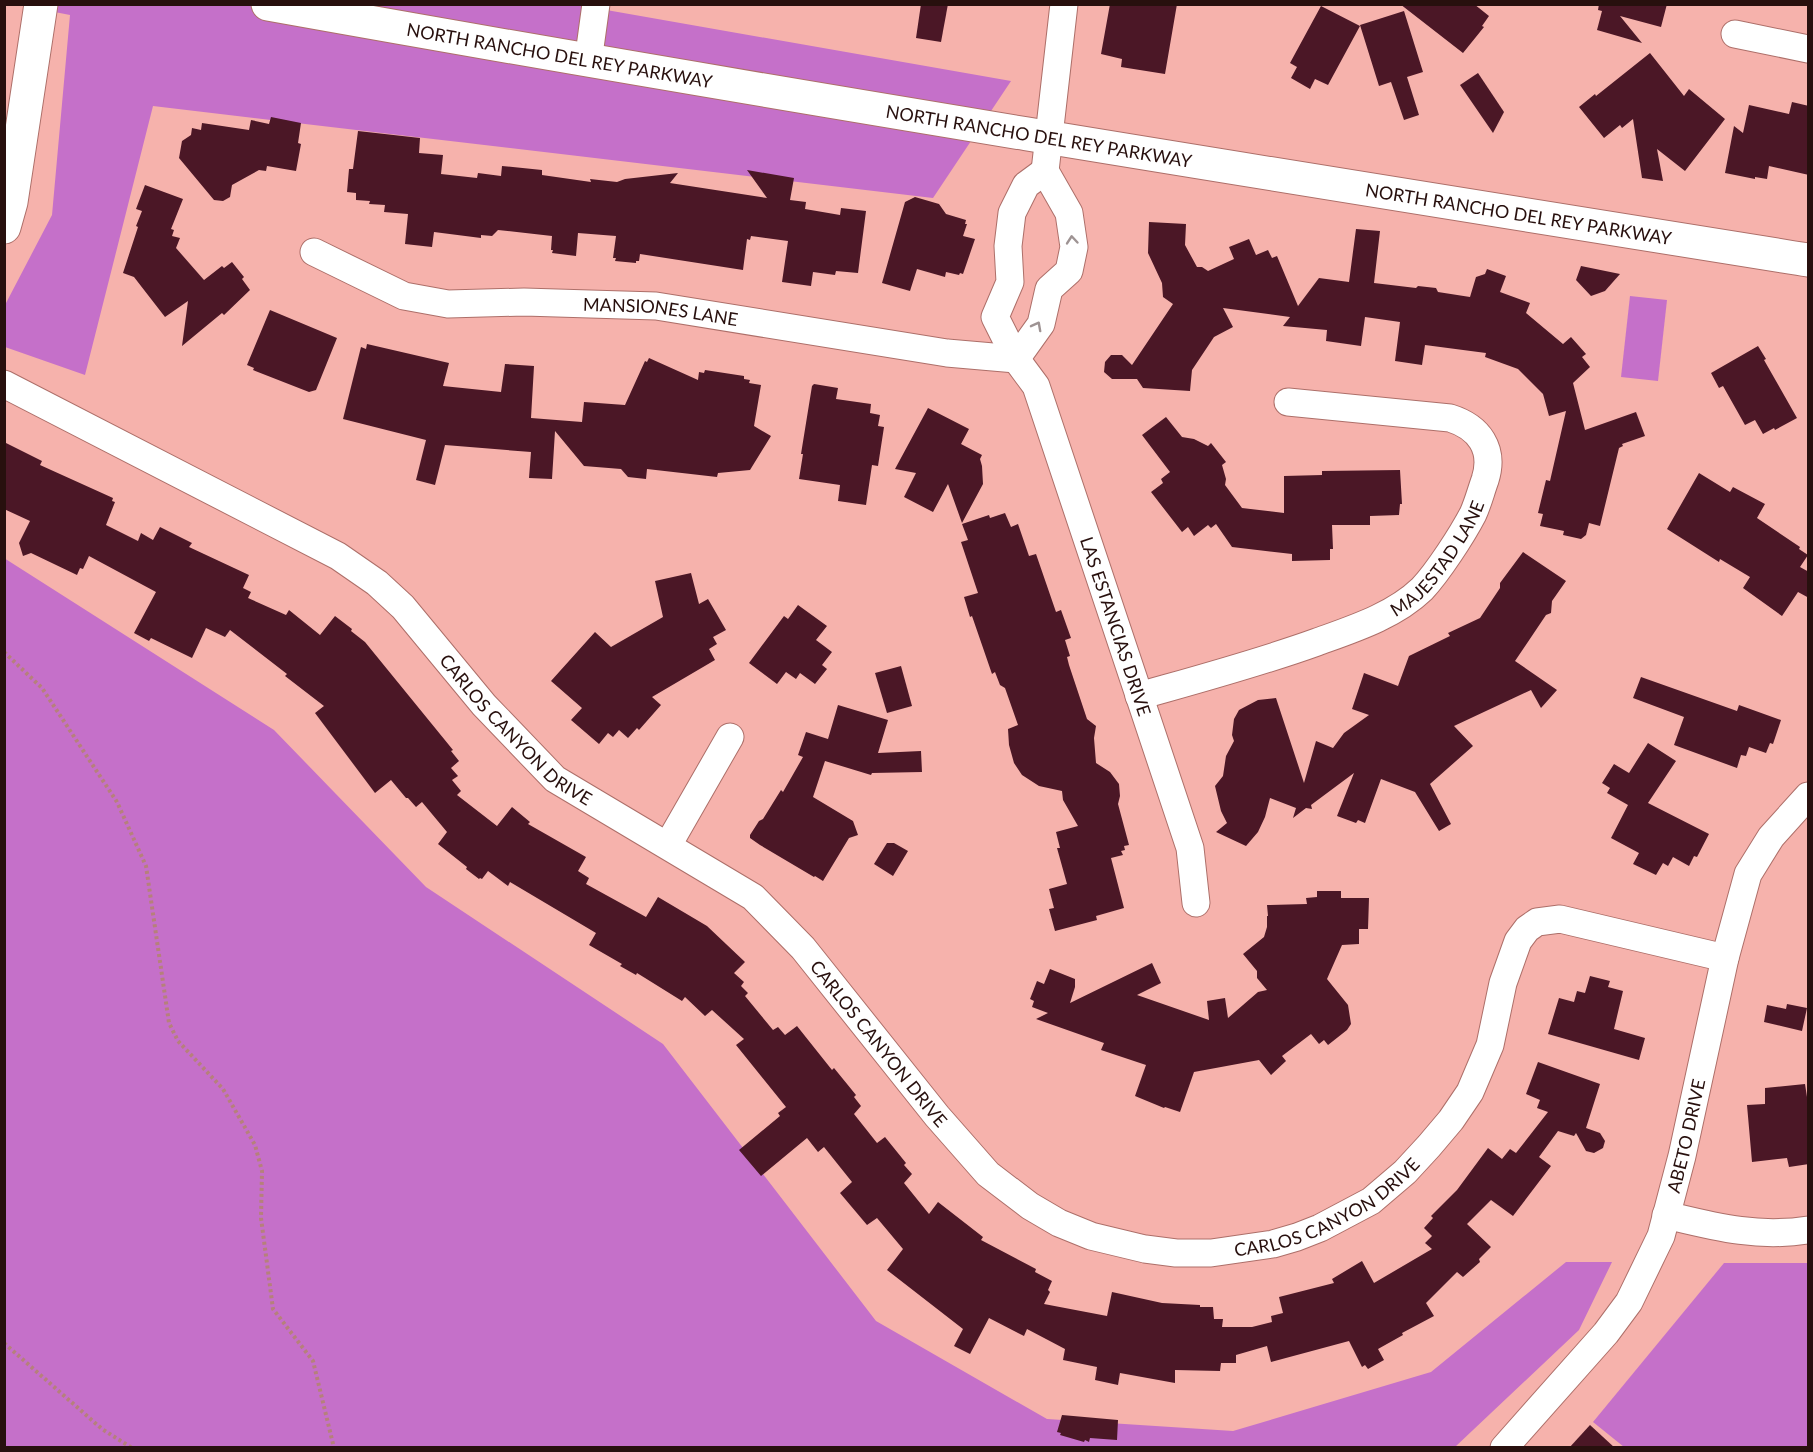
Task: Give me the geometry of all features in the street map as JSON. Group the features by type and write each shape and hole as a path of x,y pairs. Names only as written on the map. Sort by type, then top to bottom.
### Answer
{"street":[{"path":"4,227 11,202 41,4"},
{"name":"NORTH RANCHO DEL REY PARKWAY","path":"268,4 588,62 1049,139 1809,260"},
{"path":"588,62 596,4"},
{"path":"1016,359 1041,324 1049,289 1069,271 1074,246 1069,213 1045,171 1064,4"},
{"path":"1735,34 1809,49"},
{"name":"LAS ESTANCIAS DRIVE","path":"1045,171 1026,185 1012,213 1008,246 1010,282 995,317 1016,359 1036,386 1190,848 1196,903"},
{"name":"MANSIONES LANE","path":"314,252 404,296 448,304 524,302 656,306 947,353 1016,359"},
{"path":"1010,282 1049,289"},
{"name":"CARLOS CANYON DRIVE","path":"4,384 338,556 377,583 403,606 484,705 555,779 753,897 803,948 937,1116 988,1174 1030,1206 1059,1223 1091,1236 1118,1244 1176,1253 1211,1253 1272,1244 1297,1237 1320,1228 1371,1201 1406,1172 1451,1120 1470,1092 1490,1045 1503,983 1511,958 1518,941 1527,929 1537,922 1560,919 1725,958"},
{"name":"MAJESTAD LANE","path":"1139,696 1278,656 1353,629 1392,610 1421,590 1433,576 1473,513 1489,468 1488,457 1479,436 1461,421 1288,402"},
{"path":"668,845 730,737"},
{"name":"ABETO DRIVE","path":"1504,1448 1606,1333 1629,1302 1661,1236 1682,1156 1725,958 1748,874 1771,837 1809,795"},
{"path":"1666,1215 1730,1230 1757,1233 1809,1230"}],"path":[{"path":"4,652 42,688 117,802 146,866 169,1023 178,1041 223,1089 255,1145 262,1171 261,1218 273,1309 313,1361 334,1448"},
{"path":"4,1343 102,1429 132,1448"}],"shaded area":[{"path":"19,5 578,5 1011,81 933,198 153,106 85,375 5,347 5,305 52,215 70,15"},
{"path":"1630,296 1667,300 1658,381 1621,377"},
{"path":"4,558 274,730 426,887 663,1044 876,1321 1047,1419 1233,1431 1431,1372 1566,1262 1612,1262 1579,1330 1455,1447 5,1447"},
{"path":"1724,1263 1808,1263 1808,1447 1624,1447 1593,1422"}],"building":[{"path":"921,4 948,4 941,42 916,38"},
{"path":"1110,4 1177,4 1165,74 1121,67 1122,59 1101,54"},
{"path":"1400,4 1474,4 1489,16 1482,26 1484,27 1463,53"},
{"path":"1599,4 1667,4 1661,27 1620,16 1642,43 1597,30 1602,11 1598,10"},
{"path":"1321,6 1360,26 1328,85 1315,79 1310,89 1291,78 1297,67 1290,63"},
{"path":"1404,11 1423,72 1407,77 1419,115 1404,120 1391,82 1379,86 1360,25"},
{"path":"1650,53 1684,96 1689,89 1725,119 1685,171 1657,149 1663,181 1642,178 1633,119 1622,128 1620,125 1604,138 1579,107"},
{"path":"1478,73 1504,112 1493,133 1460,85"},
{"path":"1792,102 1809,106 1809,175 1769,166 1767,179 1725,173 1734,126 1743,133 1749,105 1789,114"},
{"path":"271,117 301,123 298,143 301,144 296,171 267,166 266,171 259,170 232,185 230,197 223,201 214,200 179,158 182,141 191,135 192,128 201,130 202,123 249,130 251,120 269,124"},
{"path":"358,131 420,138 419,153 443,155 441,174 477,178 478,173 501,176 502,166 542,170 542,175 591,182 590,179 617,182 625,179 678,173 670,183 767,198 747,170 794,178 790,200 806,202 805,209 840,215 841,208 866,211 858,273 836,271 835,275 813,272 811,286 782,282 788,241 751,236 750,240 747,239 743,270 640,254 639,261 636,263 615,261 616,258 613,258 616,236 578,233 576,256 552,253 552,236 498,230 492,236 481,235 481,238 434,232 432,247 405,244 408,214 384,212 385,205 356,200 356,193 347,192 349,169 353,169"},
{"path":"145,185 183,199 171,229 174,230 172,236 180,238 176,248 204,280 222,266 224,268 232,262 244,277 242,279 250,290 224,315 222,313 182,346 188,301 165,317 134,277 123,273 142,211 136,209"},
{"path":"915,197 939,204 946,214 966,220 963,236 975,239 963,274 946,272 945,277 917,269 910,291 882,283 905,202"},
{"path":"1149,222 1186,224 1185,245 1197,267 1208,271 1234,259 1229,247 1249,239 1256,255 1268,250 1272,258 1277,256 1298,306 1319,278 1349,282 1356,229 1380,231 1374,283 1436,288 1438,292 1470,297 1476,277 1485,274 1487,269 1506,276 1500,292 1530,303 1526,313 1563,344 1571,337 1586,354 1582,357 1590,367 1573,383 1585,430 1636,412 1645,436 1622,444 1623,446 1619,448 1600,526 1589,523 1586,535 1581,539 1563,535 1564,531 1540,526 1543,514 1538,513 1546,480 1550,481 1566,411 1549,416 1543,394 1518,369 1485,357 1486,353 1425,345 1422,365 1395,361 1400,322 1365,317 1361,346 1326,341 1327,330 1283,326 1290,317 1223,308 1233,327 1214,337 1192,370 1190,391 1143,388 1137,379 1112,379 1104,372 1105,362 1111,355 1122,355 1132,365 1173,304 1163,297 1162,283 1148,253"},
{"path":"1581,266 1620,274 1605,291 1591,296 1576,280"},
{"path":"270,310 337,338 316,390 309,392 253,370 254,368 247,365"},
{"path":"367,344 449,363 443,386 501,392 505,364 534,366 531,418 582,422 584,402 625,405 645,361 647,362 649,358 698,380 699,372 704,373 705,370 744,376 744,379 750,380 749,383 761,385 754,426 771,436 750,470 718,473 717,477 647,469 646,479 628,477 621,469 584,466 555,431 552,479 529,478 531,452 445,445 435,485 416,480 426,440 343,419 361,347 366,349"},
{"path":"1758,346 1797,418 1763,434 1755,420 1745,425 1723,386 1719,388 1711,373"},
{"path":"814,384 838,388 836,399 871,404 870,413 880,415 878,426 884,427 878,466 872,465 866,505 838,501 840,485 799,479 803,454 801,454"},
{"path":"928,408 969,429 961,444 982,455 980,459 983,484 962,523 948,484 933,512 904,497 916,473 895,469"},
{"path":"1166,417 1182,437 1194,439 1208,446 1211,443 1226,462 1222,465 1226,479 1225,485 1242,508 1284,513 1284,476 1322,475 1322,471 1400,470 1402,504 1400,504 1399,515 1370,516 1370,525 1332,525 1333,549 1330,549 1330,560 1292,561 1292,554 1232,547 1216,524 1211,528 1208,525 1194,536 1188,527 1182,532 1151,492 1163,483 1161,479 1170,472 1142,435"},
{"path":"4,442 42,461 40,465 113,498 112,501 115,502 106,525 138,541 141,533 153,540 160,527 192,543 189,547 249,575 243,588 251,592 248,598 286,615 289,610 320,635 335,616 352,629 351,631 365,642 453,750 451,751 459,761 451,768 458,776 452,780 461,791 457,795 497,826 512,807 530,822 528,824 586,857 578,871 589,878 586,884 646,917 658,897 707,926 745,962 734,973 744,982 741,986 748,993 745,996 773,1030 778,1027 785,1035 797,1026 832,1070 834,1068 856,1095 854,1097 861,1106 854,1114 877,1143 885,1137 906,1163 904,1165 912,1174 904,1183 929,1214 938,1202 983,1237 981,1240 1036,1269 1035,1272 1052,1281 1044,1304 1107,1316 1112,1292 1162,1303 1213,1307 1214,1319 1223,1319 1222,1327 1252,1327 1272,1322 1271,1316 1283,1313 1279,1297 1334,1283 1332,1279 1362,1261 1374,1283 1432,1249 1425,1243 1432,1236 1424,1228 1433,1218 1431,1216 1457,1190 1488,1148 1502,1159 1510,1149 1516,1153 1548,1112 1537,1108 1540,1100 1526,1094 1538,1062 1600,1084 1586,1128 1600,1133 1605,1141 1603,1148 1594,1153 1586,1151 1576,1133 1574,1136 1558,1131 1539,1157 1551,1166 1513,1216 1491,1200 1467,1224 1491,1247 1479,1259 1480,1262 1463,1277 1457,1272 1426,1303 1434,1316 1378,1349 1384,1360 1368,1369 1365,1365 1362,1367 1349,1341 1271,1362 1267,1346 1236,1355 1236,1363 1221,1363 1220,1371 1175,1370 1175,1383 1120,1373 1118,1385 1095,1380 1097,1367 1063,1360 1065,1349 1027,1329 1024,1336 989,1318 970,1354 954,1346 963,1329 887,1270 903,1249 877,1218 867,1225 840,1193 852,1182 824,1147 818,1152 807,1138 761,1176 739,1150 780,1116 778,1113 786,1107 736,1045 744,1039 712,1010 705,1016 685,997 682,1001 637,973 636,975 620,966 622,964 589,945 596,933 510,882 508,886 488,871 482,879 479,879 466,869 467,867 438,844 447,832 422,802 416,807 391,780 375,793 315,713 324,706 230,630 225,637 206,628 192,658 151,638 149,641 134,633 156,592 89,556 83,569 80,568 77,575 31,553 23,556 19,543 30,521 4,509"},
{"path":"1699,473 1730,492 1733,487 1765,504 1757,518 1808,555 1800,567 1809,572 1809,598 1798,592 1782,616 1743,588 1750,577 1720,559 1719,562 1667,529"},
{"path":"1005,513 1011,527 1018,524 1029,556 1036,554 1056,612 1061,610 1071,638 1065,640 1070,656 1067,657 1069,665 1087,719 1096,726 1094,738 1096,763 1110,772 1119,784 1118,804 1129,845 1124,846 1125,850 1121,851 1123,855 1111,858 1124,908 1096,916 1097,920 1055,931 1049,909 1054,908 1049,889 1067,884 1057,848 1060,848 1056,832 1078,826 1063,800 1062,791 1039,786 1022,775 1014,763 1008,729 1018,725 1005,688 1000,685 995,672 992,674 964,597 978,593 961,542 968,540 962,524 989,515 990,518"},
{"path":"1523,552 1566,581 1552,601 1551,613 1546,615 1515,661 1557,690 1541,708 1531,690 1454,726 1473,746 1430,784 1451,824 1439,831 1415,792 1381,779 1365,823 1358,820 1356,823 1337,816 1354,773 1311,805 1312,809 1306,808 1293,818 1296,808 1270,798 1258,832 1246,846 1216,832 1227,823 1221,811 1215,786 1223,776 1226,756 1234,741 1232,735 1234,719 1239,710 1258,700 1276,698 1304,783 1316,741 1333,748 1344,733 1369,715 1352,709 1364,673 1398,686 1409,656 1450,636 1448,633 1480,618 1500,588 1500,583"},
{"path":"691,573 699,604 708,599 726,630 713,637 717,644 709,649 715,660 652,697 661,705 639,730 637,728 628,738 619,730 613,737 608,733 599,744 571,720 582,708 551,681 595,632 611,647 663,617 655,581"},
{"path":"798,605 827,626 816,640 832,652 822,665 827,669 815,684 800,673 796,679 786,672 777,684 749,663 784,616 788,619"},
{"path":"901,666 912,706 887,713 875,673"},
{"path":"1641,677 1737,711 1739,705 1781,720 1773,744 1770,743 1766,753 1749,747 1746,756 1741,755 1737,768 1674,745 1684,717 1633,698"},
{"path":"838,705 888,720 878,753 921,751 922,772 872,773 871,775 825,761 813,797 853,821 858,835 849,838 823,881 760,845 750,838 750,835 781,790 783,792 803,757 798,755 806,732 828,739"},
{"path":"1648,743 1676,761 1648,803 1709,834 1697,857 1694,856 1689,866 1673,857 1668,866 1663,863 1656,875 1633,864 1639,853 1611,838 1628,805 1607,793 1610,788 1602,783 1614,764 1629,773"},
{"path":"887,843 894,843 908,851 893,876 874,864"},
{"path":"1317,891 1341,891 1341,898 1369,898 1368,929 1359,929 1359,944 1342,945 1327,979 1348,1005 1351,1024 1328,1045 1324,1040 1319,1044 1311,1034 1282,1056 1286,1061 1271,1075 1259,1060 1194,1072 1180,1112 1135,1096 1146,1065 1101,1050 1104,1043 1036,1019 1048,1013 1032,1007 1034,1001 1030,999 1037,981 1044,984 1050,969 1075,979 1070,1003 1152,963 1161,983 1137,995 1209,1020 1207,1001 1225,998 1228,1018 1258,992 1267,990 1257,978 1257,971 1243,954 1264,937 1267,927 1267,905 1307,904 1306,898 1317,897"},
{"path":"1590,976 1610,981 1608,987 1623,991 1614,1029 1645,1038 1639,1060 1548,1034 1559,998 1574,1002 1577,991 1585,993"},
{"path":"1787,1004 1807,1008 1802,1031 1764,1022 1767,1005 1786,1009"},
{"path":"1805,1084 1807,1097 1809,1097 1809,1164 1789,1167 1787,1158 1752,1162 1747,1105 1765,1104 1765,1088"},
{"path":"1062,1415 1118,1420 1117,1440 1090,1438 1089,1442 1085,1440 1084,1442 1060,1435 1061,1433 1057,1432"},
{"path":"1590,1425 1615,1448 1569,1448"}]}
